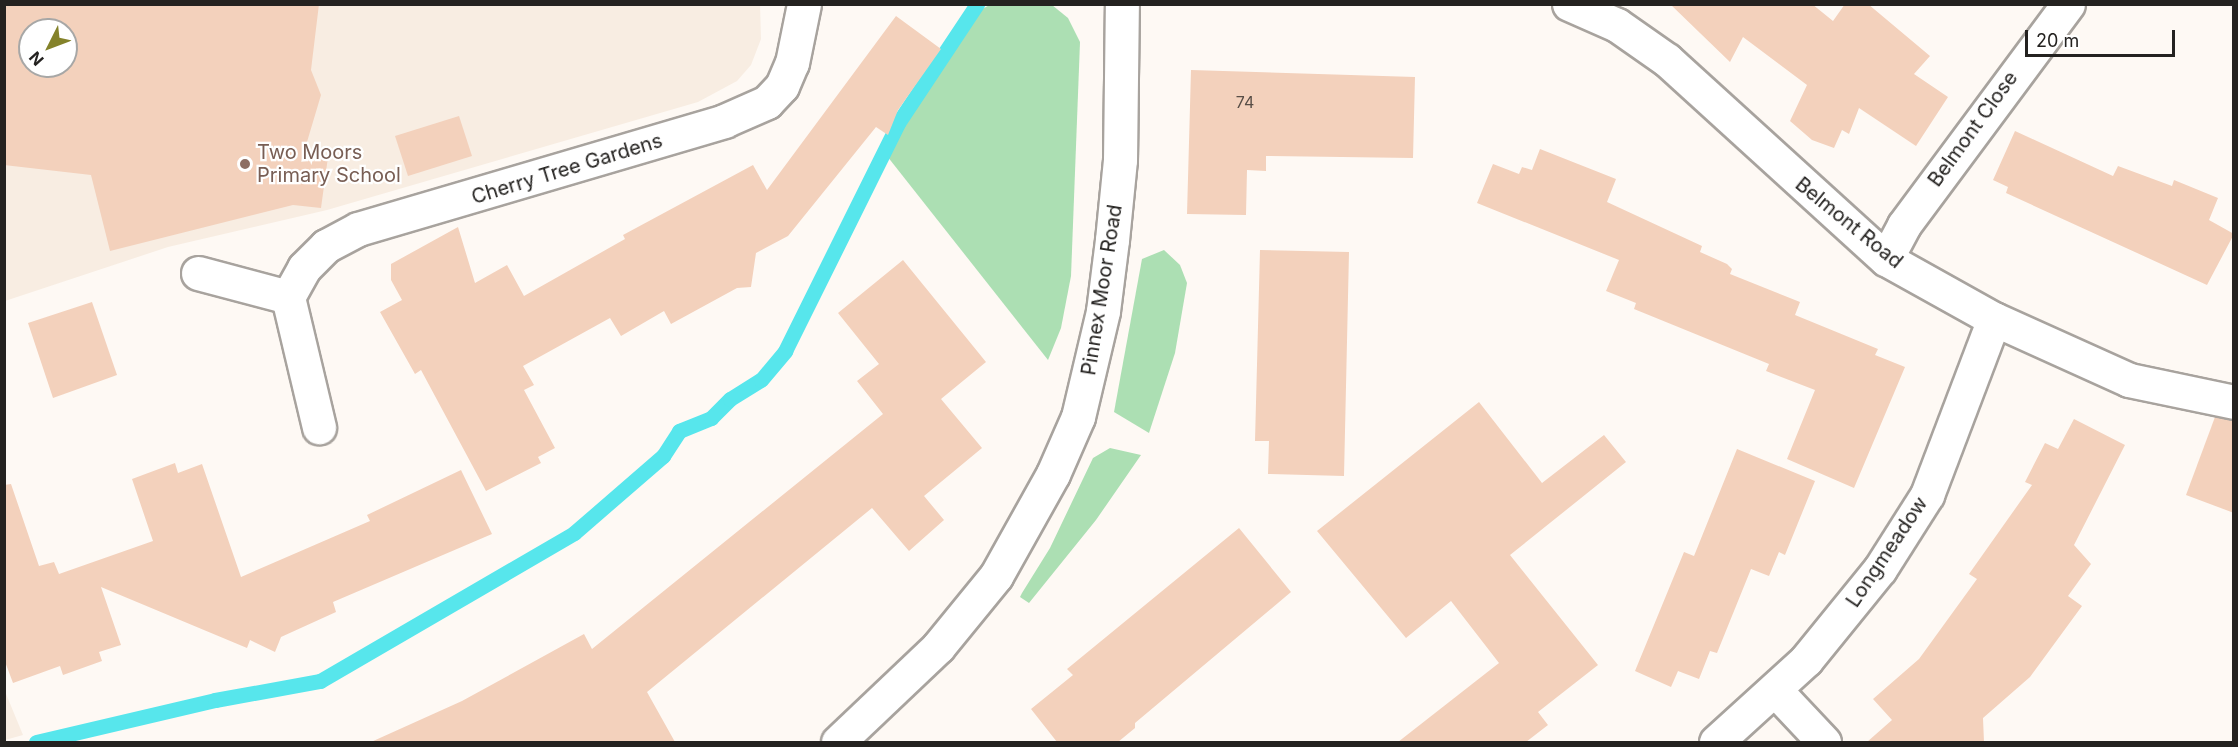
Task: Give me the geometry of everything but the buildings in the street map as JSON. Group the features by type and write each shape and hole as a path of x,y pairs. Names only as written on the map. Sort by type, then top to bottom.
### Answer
{"street":[{"name":"Cherry Tree Gardens","path":"288,297 304,268 326,246 358,229 724,121 767,102 782,86 792,63 804,4"},
{"name":"Pinnex Moor Road","path":"838,742 916,669 996,576 1053,474 1078,417 1101,321 1112,240 1120,160 1122,4"},
{"name":"Belmont Road","path":"1569,4 1617,25 1667,60 1886,259 1994,319 2128,380 2234,402"},
{"name":"Belmont Close","path":"1886,259 1904,225 2068,4"},
{"path":"198,273 288,297 319,427"},
{"name":"Longmeadow","path":"1716,742 1776,691 1838,624 1880,569 1927,495 1994,319"},
{"path":"1776,691 1824,742"}],"shaded area":[{"name":"Two Moors Primary School","path":"760,4 761,39 751,65 737,81 698,102 327,210 168,247 5,301 4,5"},
{"path":"4,689 23,735 5,740 4,740"}],"green space":[{"path":"991,4 1052,5 1068,18 1080,42 1071,276 1061,328 1048,360 887,156 897,133 981,10"},
{"path":"1164,250 1180,265 1187,283 1175,353 1149,433 1114,412 1142,259"},
{"path":"1110,448 1141,455 1096,520 1029,603 1020,597 1022,593 1050,548 1093,458"}],"waterway":[{"path":"36,742 215,700 320,681 574,533 663,456 679,431 711,418 730,399 761,380 785,351 898,123 977,4"}],"place":[{"name":"Two Moors Primary School","path":"245,164"}]}
